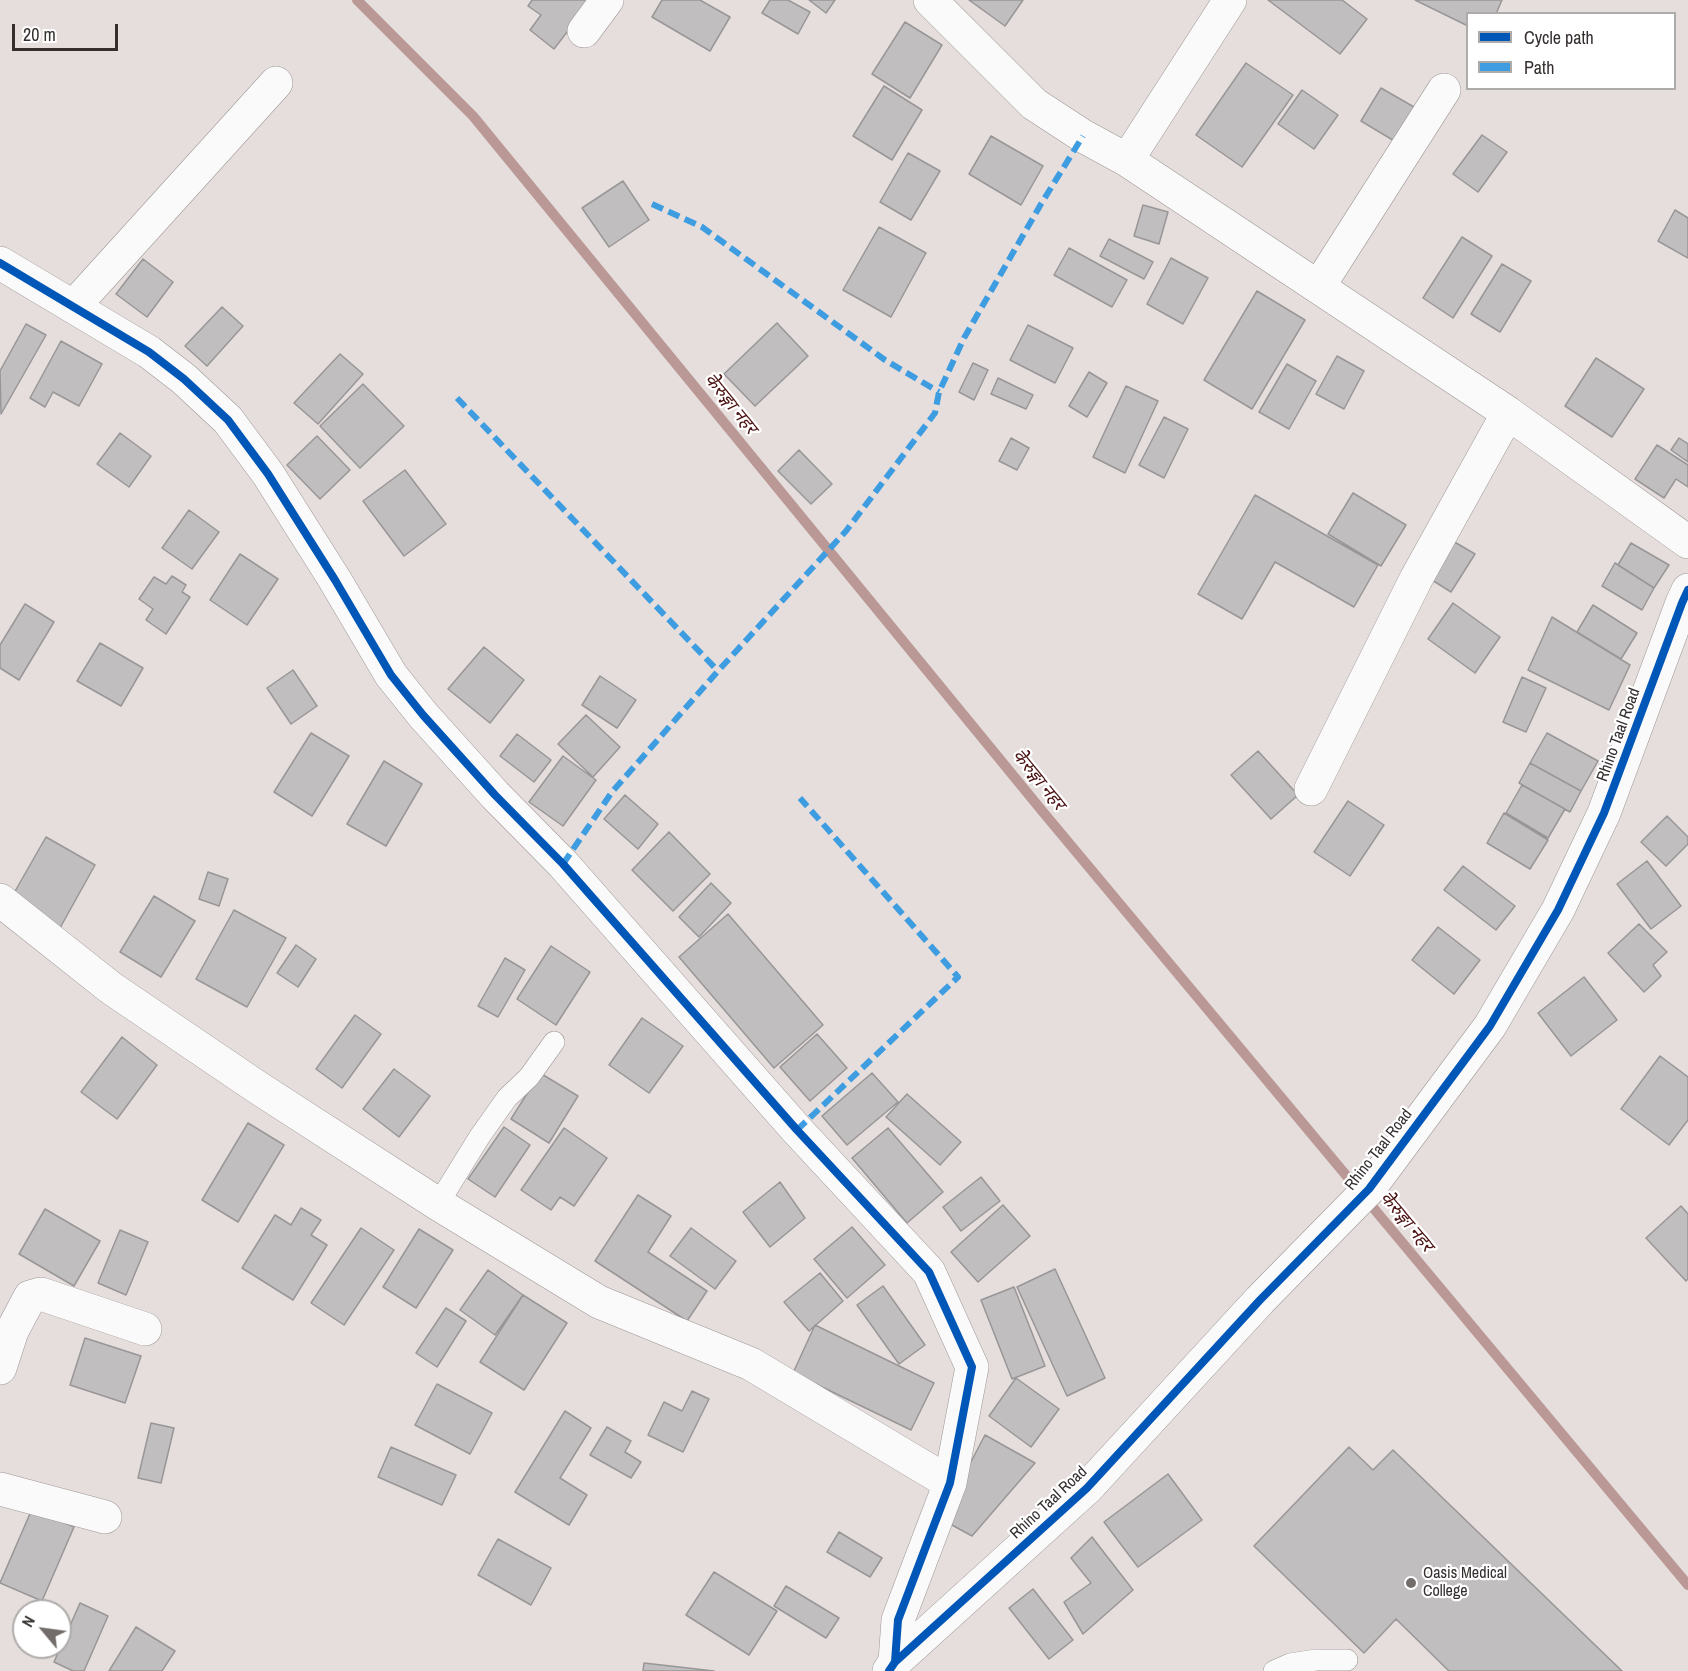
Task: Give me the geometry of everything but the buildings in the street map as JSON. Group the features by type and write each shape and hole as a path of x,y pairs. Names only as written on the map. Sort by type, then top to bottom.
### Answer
{"street":[{"path":"584,31 607,0"},
{"path":"930,0 1034,104 1083,136 1127,160 1319,286 1508,413 1688,542"},
{"path":"1127,160 1230,0"},
{"path":"74,306 276,83"},
{"path":"1319,286 1444,90"},
{"path":"0,263 149,352 184,379 228,420 268,474 335,580 391,675 423,715 495,795 563,864 805,1138 928,1272 972,1366 950,1483 898,1620 892,1666"},
{"path":"1311,789 1416,579 1508,413"},
{"name":"Rhino Taal Road","path":"892,1666 1087,1488 1309,1249 1369,1189 1490,1026 1558,910 1604,813 1688,590"},
{"path":"0,900 111,988 257,1088 438,1204 599,1302 751,1364 950,1483"},
{"path":"0,1368 12,1331 30,1297 41,1294 145,1329"},
{"path":"0,1489 105,1517"}],"lane":[{"path":"438,1204 480,1136 507,1098 529,1077 554,1042"},
{"path":"1274,1671 1316,1660 1347,1660"}],"waterway":[{"name":"केेरुङ्गा नहर","path":"357,0 473,116 1043,812 1688,1585"}],"marked path":[{"path":"563,864 612,792 718,671 846,531 935,413 939,392 964,338 1083,136"},
{"path":"652,204 702,227 885,360 939,392"},
{"path":"457,398 718,671"},
{"path":"797,1130 958,977 800,798"}],"cycle path":[{"path":"0,263 149,352 184,379 228,420 268,474 335,580 391,675 423,715 495,795 563,864 797,1130 929,1272 972,1367 950,1483 898,1620 895,1662"},
{"path":"889,1671 895,1662 1087,1488 1260,1300 1369,1189 1490,1026 1558,910 1604,813 1688,590"}],"place":[{"name":"Oasis Medical College","path":"1411,1583"}]}
